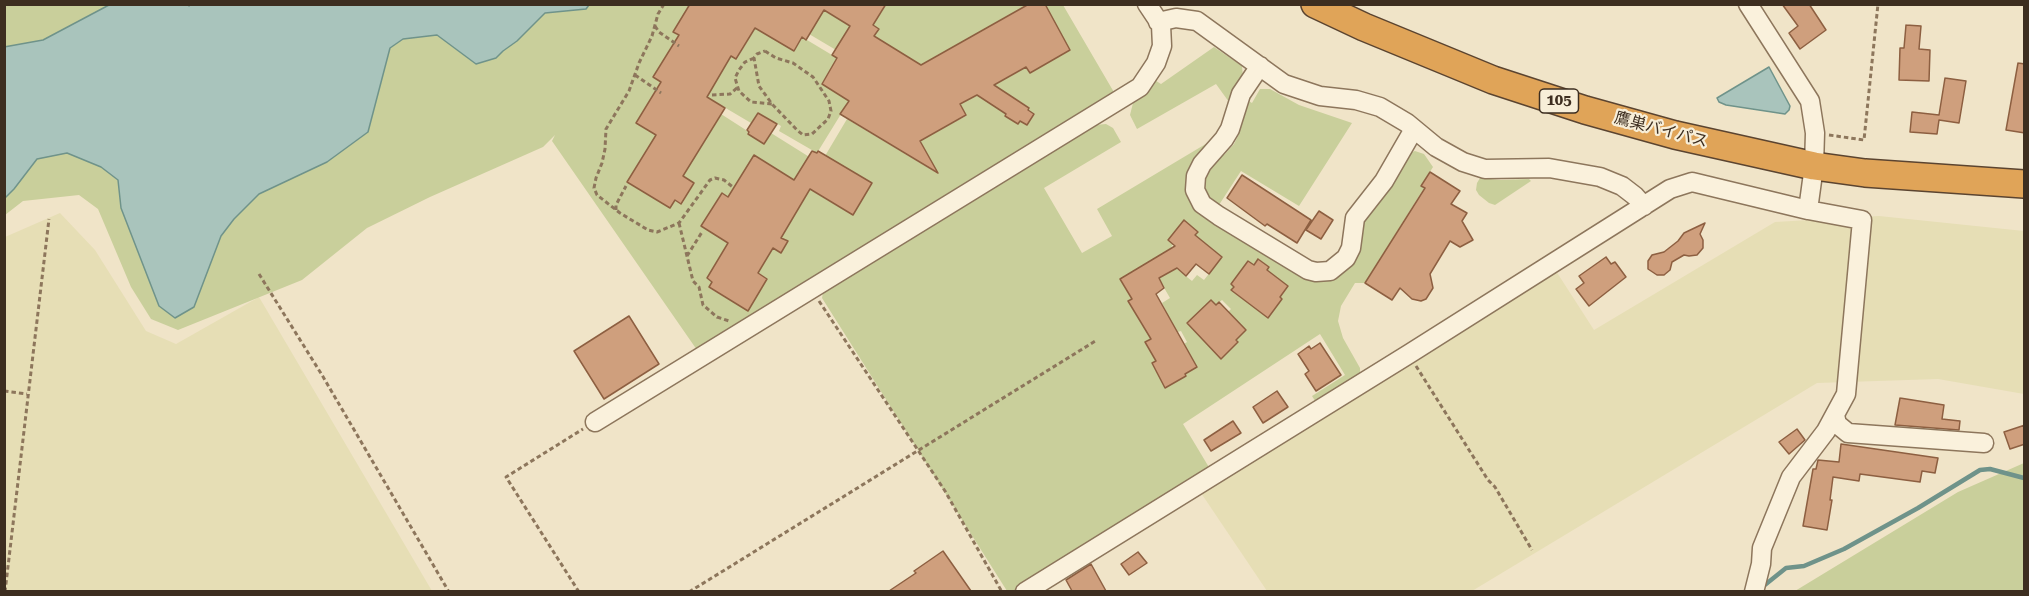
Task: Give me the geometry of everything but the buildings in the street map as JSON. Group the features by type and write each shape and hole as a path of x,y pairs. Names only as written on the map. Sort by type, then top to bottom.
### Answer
{"highway":[{"name":"鷹巣バイパス","path":"1315,4 1364,27 1493,80 1585,110 1675,135 1814,166 1865,173 2025,184"}],"street":[{"path":"595,422 1140,87 1156,63 1162,46 1161,25 1147,4"},
{"path":"1748,4 1810,101 1815,133 1814,166 1808,210"},
{"path":"1158,22 1176,18 1197,21 1284,84 1320,96 1356,100 1380,107 1414,129 1436,147 1463,162 1485,169 1550,168 1600,177 1622,186 1644,206"},
{"path":"1260,66 1241,94 1230,129 1202,164 1196,176 1195,190 1202,204 1308,270 1330,271 1346,258 1351,248 1355,218 1384,182 1414,129"},
{"path":"1025,591 1409,354 1670,189 1692,182 1808,210 1862,220 1846,394 1827,431 1791,477 1762,548 1755,586"},
{"path":"1835,415 1837,424 1848,433 1984,443"}],"path":[{"path":"664,4 629,91 606,129 602,163 594,188 597,195 616,210 648,230 657,232 679,223 710,180 715,178 724,180 734,188"},
{"path":"1815,133 1864,140 1878,4"},
{"path":"655,26 659,32 679,46"},
{"path":"754,58 759,86 772,104 803,135 812,134 822,126 831,111 829,101 813,77 793,63 776,58 765,51 745,62 735,78 739,91 751,102 772,104"},
{"path":"635,75 660,93"},
{"path":"712,95 730,94 738,87"},
{"path":"616,210 626,186"},
{"path":"5,591 49,219"},
{"path":"679,223 693,281 699,287 703,306 717,317 749,327"},
{"path":"687,256 702,231"},
{"path":"259,274 322,375 448,591"},
{"path":"811,289 945,491 1002,591"},
{"path":"689,591 1097,340"},
{"path":"1409,354 1488,480 1495,487 1532,550"},
{"path":"4,391 27,394"},
{"path":"579,591 506,477 595,422"}],"shaded area":[{"path":"60,213 95,250 146,331 176,344 259,297 432,591 5,591 5,237"},
{"path":"1879,216 2024,231 2024,394 1938,379 1817,383 1472,591 1267,591 1201,493 1556,271 1594,330 1775,222"}],"green space":[{"path":"5,5 109,5 43,40 5,47"},
{"path":"589,5 690,5 673,32 717,59 673,46 653,77 697,105 654,93 636,123 677,148 668,164 646,151 627,182 670,208 675,200 682,204 694,183 674,170 721,114 764,144 771,133 819,163 794,180 754,155 735,186 765,220 722,193 701,226 736,248 720,256 707,278 712,282 709,288 747,310 745,266 766,259 773,248 781,253 787,242 781,238 812,186 819,195 853,215 871,184 825,156 847,119 937,173 920,140 966,116 960,104 977,95 1018,124 1020,121 1027,125 1034,114 1028,110 1029,107 1016,99 1013,103 989,87 1026,67 1030,72 1070,50 1045,5 1063,5 1115,94 697,350 552,141 555,135 543,147 430,197 367,228 302,280 178,330 151,319 131,287 98,209 79,195 23,201 5,215 4,198 14,189 37,159 67,153 101,167 118,180 121,208 159,306 211,261 221,236 259,194 327,162 368,132 390,48 403,39 437,35 476,64 496,58 545,13 585,9"},
{"path":"815,5 850,26 836,50 809,34"},
{"path":"886,5 1029,5 921,65 874,36 879,29 873,25"},
{"path":"755,28 794,51 802,37 837,58 822,84 849,101 817,153 779,131 781,126 758,113 751,123 707,97 731,56 737,59"},
{"path":"1214,47 1242,66 1243,78 1229,102 1216,84 1137,129 1130,115 1133,103 1153,79 1161,84"},
{"path":"1260,89 1270,89 1299,105 1352,123 1299,206 1241,171 1217,208 1207,197 1203,186 1204,173 1213,161 1225,154 1234,144 1239,134 1247,100 1252,103"},
{"path":"1106,124 1113,128 1121,142 1044,188 1082,253 1112,236 1097,209 1214,139 1187,189 1330,278 1345,270 1353,261 1361,246 1365,216 1398,176 1409,153 1415,151 1424,154 1433,167 1421,186 1424,188 1365,283 1355,283 1341,306 1338,321 1343,338 1360,368 1360,374 1317,404 1312,396 1345,375 1320,334 1183,424 1210,469 1016,591 1007,591 822,298 824,288 1095,125","holes":["1184,221 1198,232 1195,235 1222,257 1204,280 1197,275 1192,281 1172,265 1170,250","1153,259 1163,276 1159,279 1170,298 1162,303 1167,313 1142,325 1128,301 1132,299 1120,279","1259,259 1269,267 1267,270 1288,286 1268,317 1246,301 1248,297 1231,284 1248,261 1254,265","1211,300 1216,305 1222,300 1231,309 1228,312 1246,330 1236,340 1238,342 1221,358 1191,320","1181,331 1187,342 1184,344 1185,374 1165,387 1152,364 1156,361 1145,342"]},
{"path":"1480,178 1529,179 1531,181 1495,205 1489,203 1476,190"},
{"path":"2024,463 2024,591 1795,591 1958,492"}],"water":[{"path":"186,4 189,6 191,4 589,5 586,9 545,13 496,58 476,64 437,35 403,39 390,48 368,132 327,162 259,194 221,236 194,307 175,318 159,306 121,208 118,180 101,167 67,153 37,159 5,198 4,47 43,40 109,5"},
{"path":"1769,67 1790,106 1785,114 1719,102 1717,98"}],"waterway":[{"path":"1761,588 1786,568 1804,566 1844,549 1980,470 1990,469 2024,478"}]}
